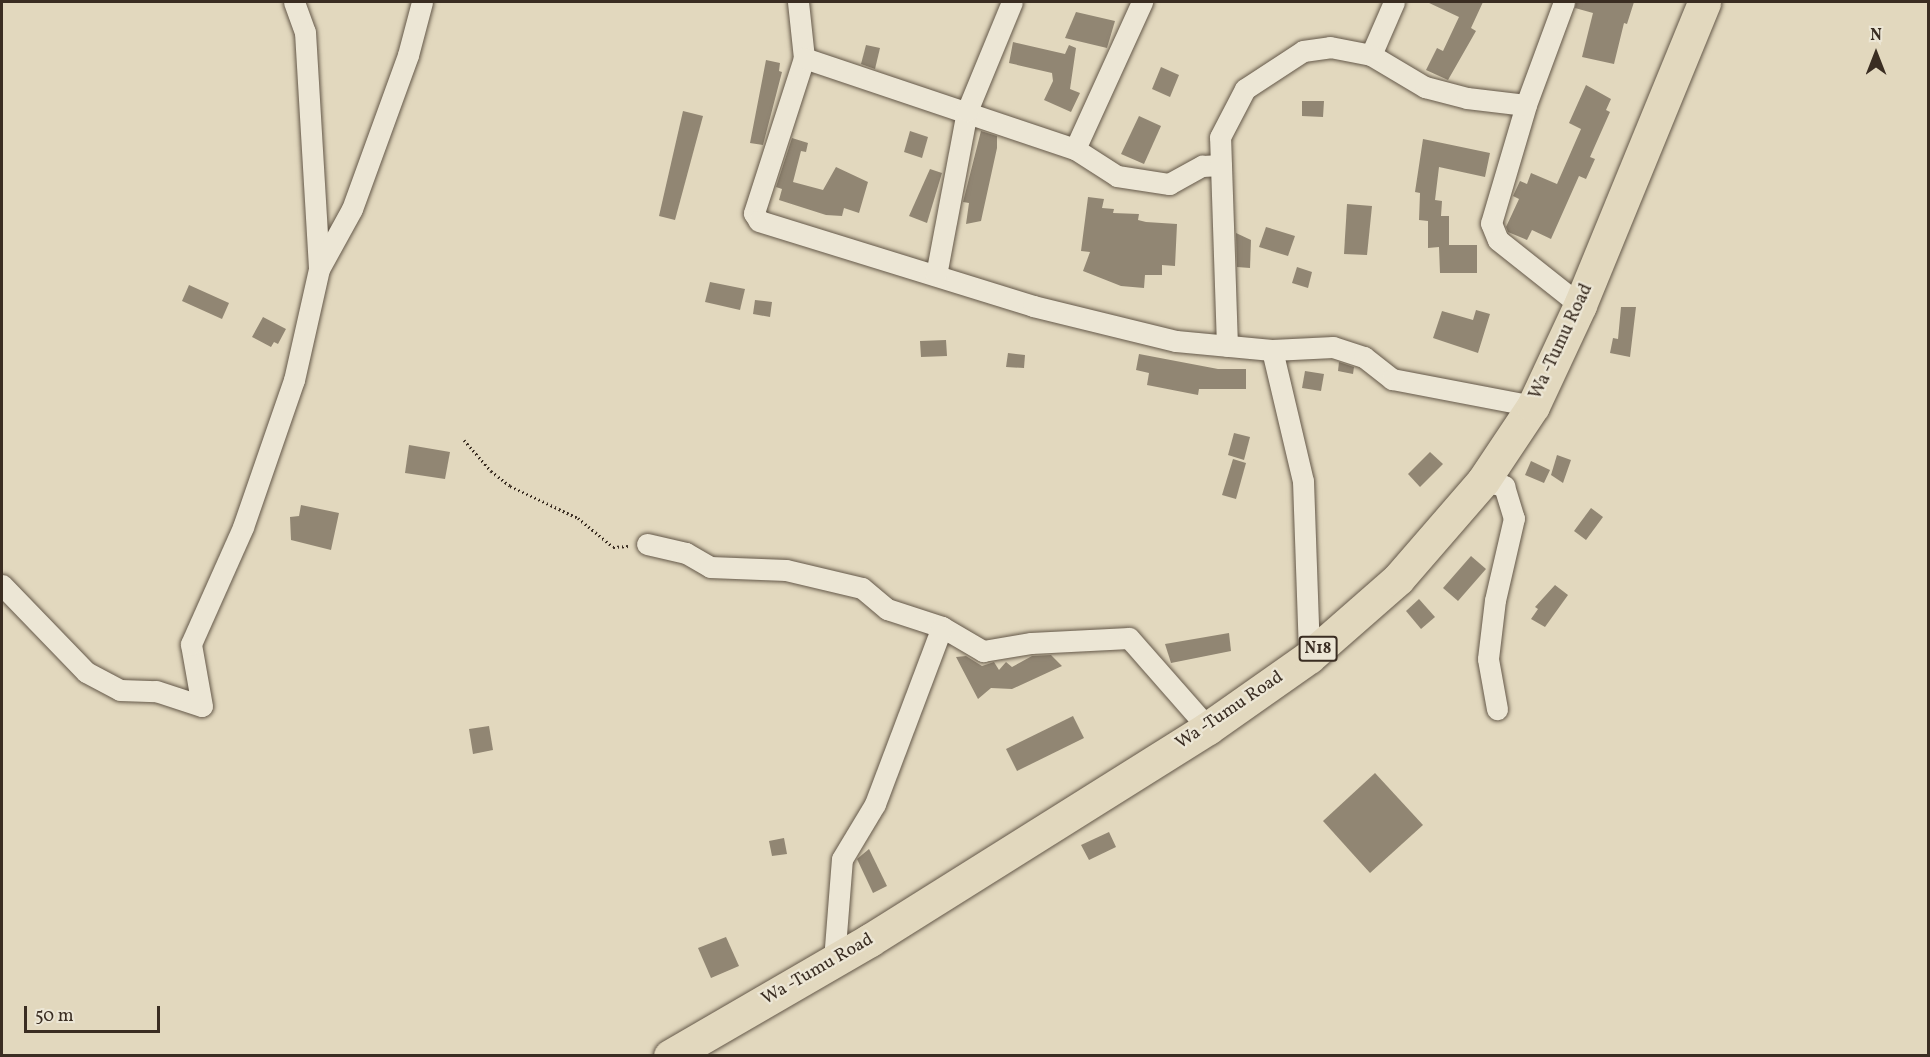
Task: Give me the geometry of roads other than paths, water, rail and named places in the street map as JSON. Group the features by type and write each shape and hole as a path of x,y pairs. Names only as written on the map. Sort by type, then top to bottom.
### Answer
{"highway":[{"name":"Wa -Tumu Road","path":"670,1056 834,960 1208,728 1310,657 1398,579 1483,481 1533,406 1580,305 1704,2"}],"street":[{"path":"2,585 86,672 120,690 156,691 202,706 190,644 243,527 294,380 319,269 305,32 294,2"},
{"path":"319,269 352,209 408,55 422,2"},
{"path":"798,2 804,57 755,218 1084,319 1176,341 1272,350 1345,349 1364,357 1386,377 1533,406"},
{"path":"936,275 967,111 1012,2"},
{"path":"1075,149 1142,2"},
{"path":"1371,55 1394,2"},
{"path":"1564,2 1526,105 1491,215 1492,231 1497,240 1580,305"},
{"path":"1227,346 1220,137 1245,88 1303,51 1330,47 1371,55 1425,87 1467,98 1526,105"},
{"path":"804,57 1075,149 1117,176 1169,184 1202,166 1221,165"},
{"path":"1272,350 1303,481 1310,657"},
{"path":"1483,481 1504,486 1514,518 1495,600 1488,659 1497,709"},
{"path":"648,544 686,553 710,567 786,570 862,588 887,609 942,627 983,651 1031,643 1129,638 1208,728"},
{"path":"834,960 842,859 875,804 942,627"}]}
